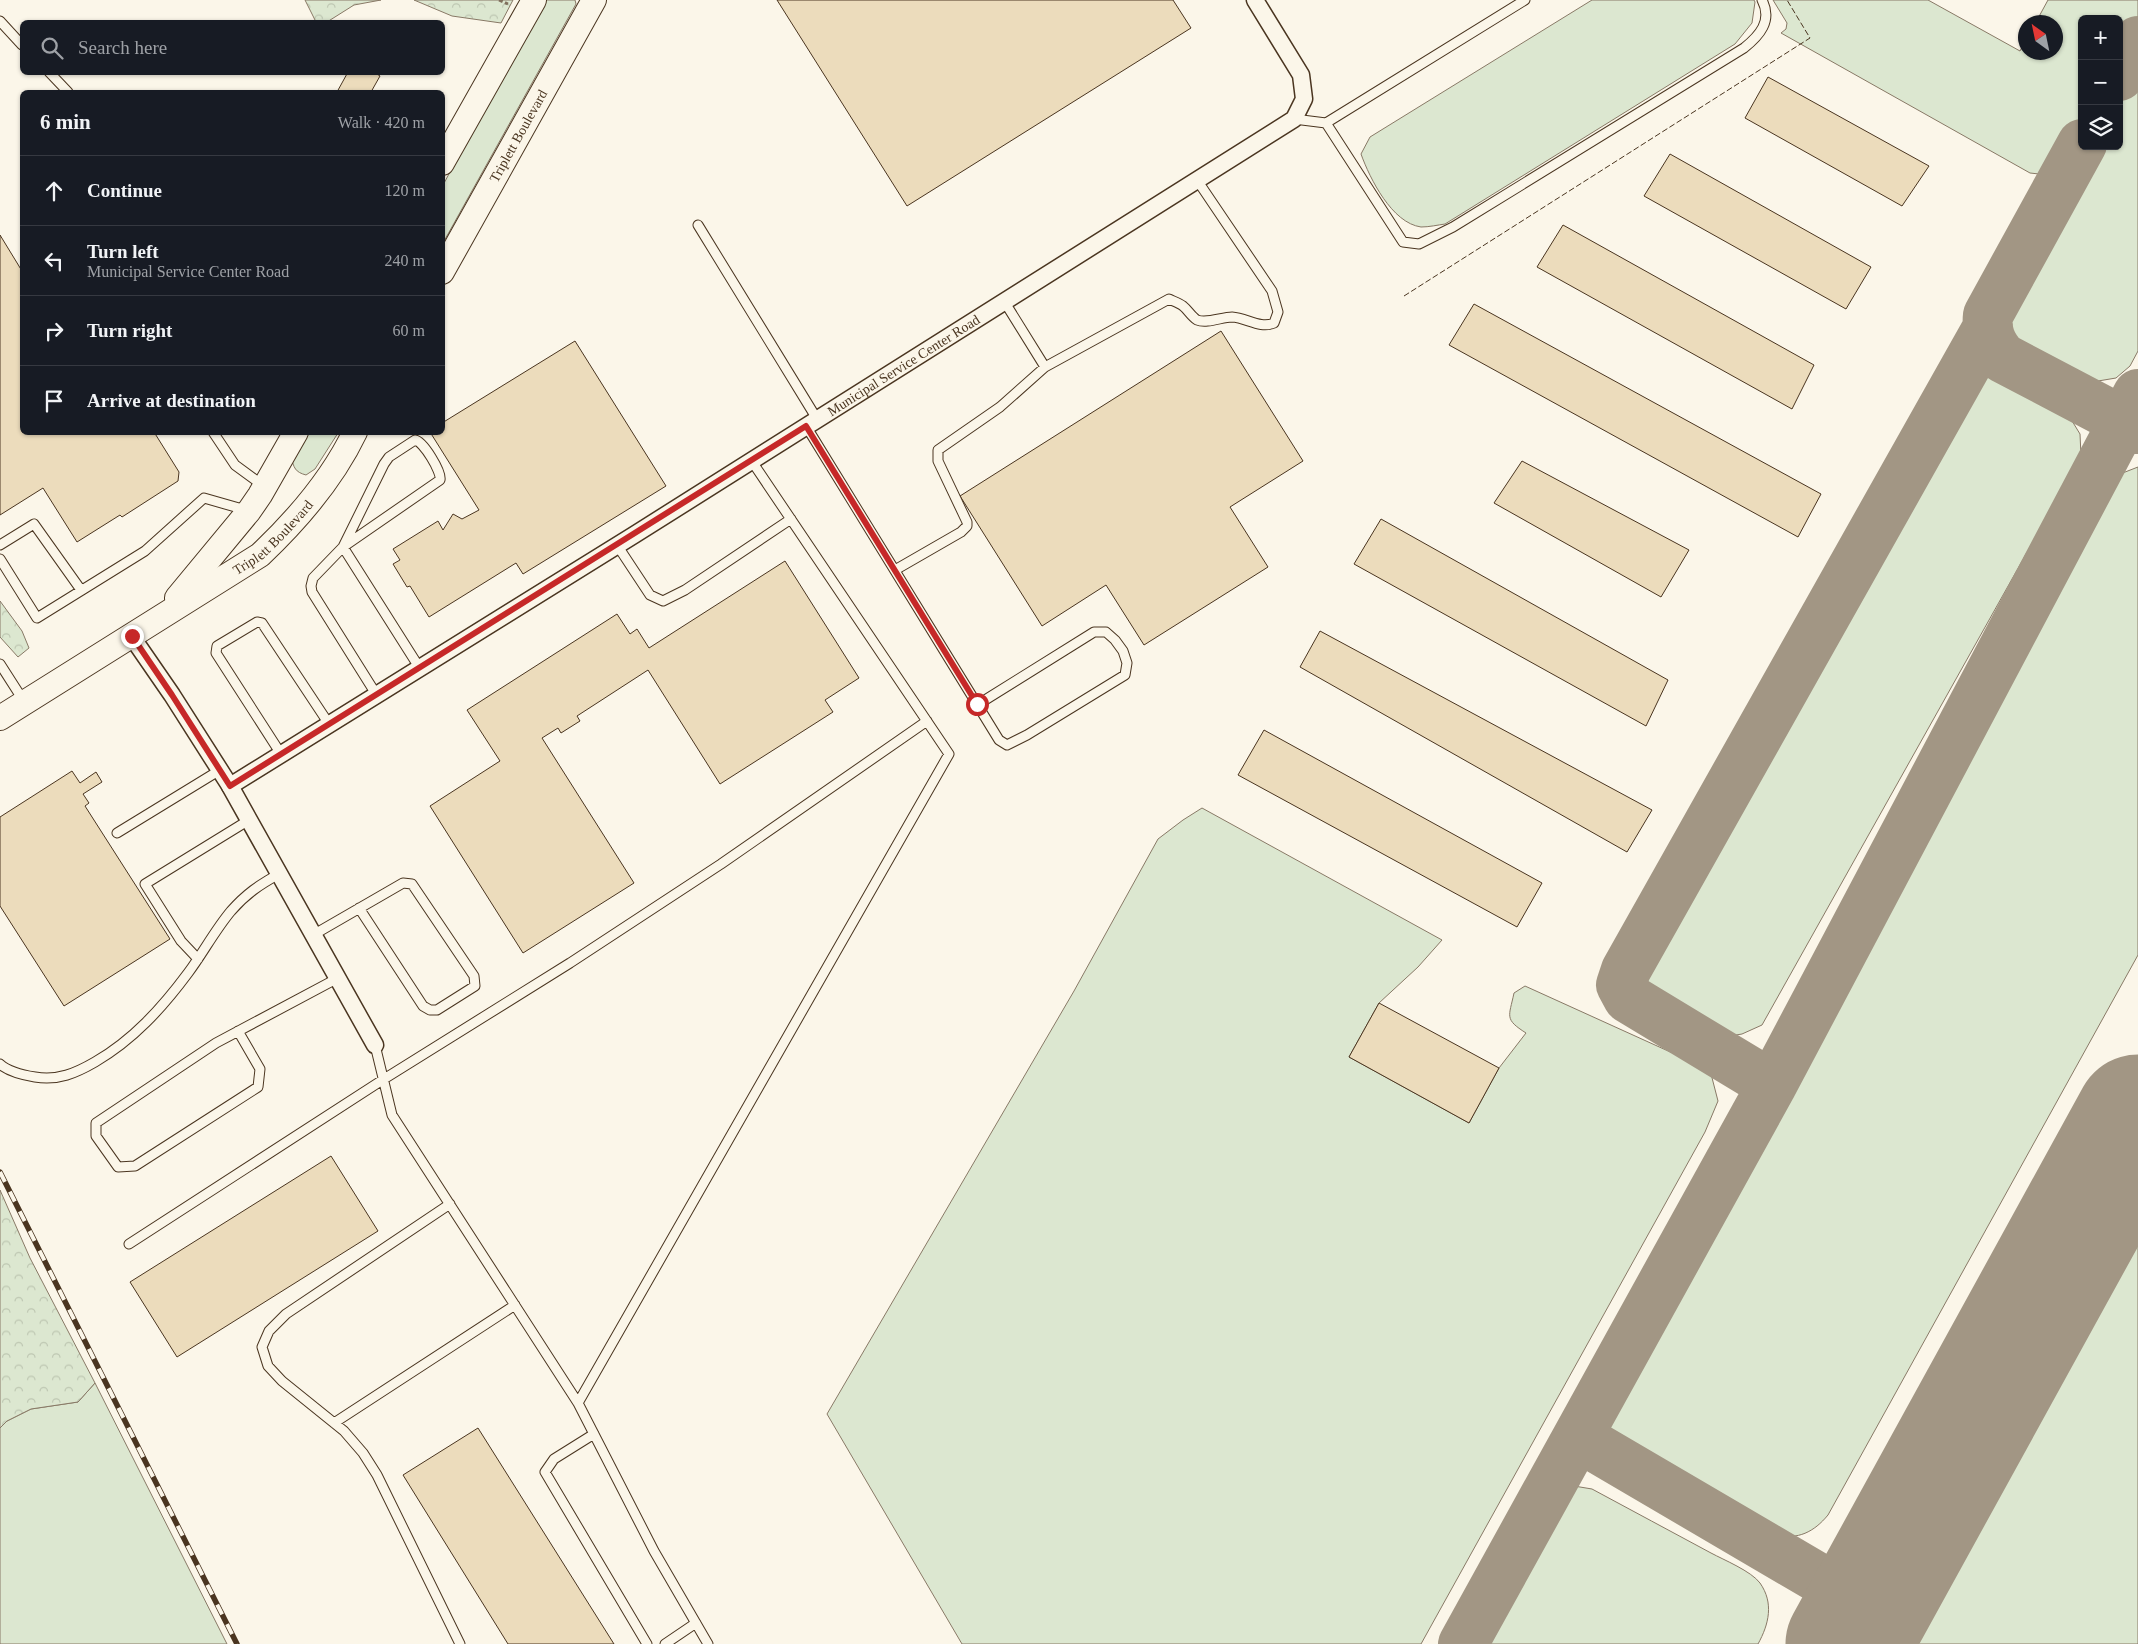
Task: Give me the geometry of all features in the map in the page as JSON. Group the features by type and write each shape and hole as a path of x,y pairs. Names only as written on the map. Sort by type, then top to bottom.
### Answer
{"main road":[{"path":"445,158 534,0"},
{"name":"Triplett Boulevard","path":"445,267 593,0"},
{"name":"Triplett Boulevard","path":"163,615 248,511 265,487 294,435"},
{"name":"Triplett Boulevard","path":"0,718 260,555 279,537 325,482 353,435"}],"street":[{"path":"1255,0 1301,75 1304,99 1294,118"},
{"name":"Municipal Service Center Road","path":"230,786 617,545 1294,118"},
{"path":"132,636 230,786 375,1045"}],"lane":[{"path":"1294,118 1326,123 1525,0"},
{"path":"1326,123 1403,242 1419,244 1462,222 1744,48 1758,37 1764,28 1766,20 1765,6 1762,0"},
{"path":"0,21 20,43"},
{"path":"52,75 66,90"},
{"path":"895,570 961,532 967,526 967,522 938,461 938,450 1000,407 1045,367 1169,299 1182,305 1190,314 1203,321 1230,317 1243,318 1260,325 1268,325 1274,322 1278,312 1272,291 1197,180"},
{"path":"698,225 895,570 999,740 1007,745 1027,735 1124,675 1126,662 1115,640 1106,632 1094,632 977,704"},
{"path":"1004,301 1045,367"},
{"path":"216,435 235,465 265,487"},
{"path":"343,547 389,457 415,440 419,440 440,472 440,480 343,547 313,578 311,586 312,592 376,694"},
{"path":"578,1403 949,754 751,460"},
{"path":"0,559 37,618 145,550 204,498 248,511"},
{"path":"617,545 650,595 663,601 685,590 791,519"},
{"path":"0,545 34,524 81,590"},
{"path":"343,547 419,667"},
{"path":"281,754 216,653 218,646 256,622 262,623 329,724"},
{"path":"0,664 25,703"},
{"path":"128,1244 384,1079 570,964 712,870 927,721"},
{"path":"117,833 220,770"},
{"path":"198,959 181,941 146,884 249,820"},
{"path":"0,1064 22,1075 49,1079 76,1074 107,1055 134,1035 160,1008 198,959 230,912 248,892 279,874"},
{"path":"313,935 403,882 412,884 474,976 475,986 437,1010 430,1010 423,1006 359,908"},
{"path":"238,1031 260,1069 258,1087 134,1166 118,1167 96,1136 96,1123 216,1043 238,1031 338,978"},
{"path":"375,1045 392,1115 578,1403 654,1552 708,1644"},
{"path":"450,1204 286,1314 269,1331 262,1347 268,1366 282,1381 351,1439 377,1475 460,1644"},
{"path":"334,1423 515,1305"},
{"path":"594,1434 554,1458 545,1472 647,1644"},
{"path":"665,1644 696,1623"}],"green space":[{"path":"305,0 381,0 354,5 330,20 315,20"},
{"path":"414,0 513,0 501,23 452,16"},
{"path":"543,0 575,0 576,4 445,239 445,181"},
{"path":"1592,0 1754,0 1755,2 1752,23 1735,44 1445,224 1421,227 1410,224 1392,209 1376,187 1361,154 1370,137"},
{"path":"1773,0 1928,0 2018,50 2018,60 2063,60 2063,15 2040,15 2048,0 2138,0 2138,16 2123,43 2123,15 2078,15 2078,125 2056,165 2048,172 2039,174 2030,173 1781,33 1786,29 1787,23"},
{"path":"2138,67 2138,351 2130,366 2116,378 2092,382 2034,355 2012,340 2000,327 2001,312 2091,150 2123,150 2123,93"},
{"path":"1989,368 2066,411 2080,434 2081,456 1762,1025 1742,1034 1718,1038 1649,1000 1641,976 1648,949 1966,380 1977,369"},
{"path":"304,435 337,435 315,469 306,475 296,469 291,457"},
{"path":"2138,467 2138,955 1828,1515 1817,1526 1805,1533 1791,1536 1776,1535 1615,1445 1603,1428 1604,1401 2104,494 2120,474"},
{"path":"0,601 22,631 29,648 18,657 0,637"},
{"path":"1202,808 1442,940 1418,967 1379,1003 1349,1057 1469,1123 1499,1068 1526,1033 1511,1021 1510,1017 1514,993 1525,986 1710,1070 1718,1101 1705,1132 1421,1644 962,1644 827,1414 1074,991 1158,839"},
{"path":"0,1190 30,1258 95,1383 78,1402 31,1409 7,1421 0,1428"},
{"path":"2138,1224 2138,1644 1906,1644"},
{"path":"95,1383 227,1644 0,1644 0,1428 7,1421 31,1409 78,1402"},
{"path":"1574,1486 1592,1489 1737,1566 1756,1579 1764,1591 1768,1606 1765,1629 1758,1644 1468,1644 1549,1499 1561,1490"}],"building":[{"path":"777,0 1173,0 1191,28 907,206"},
{"path":"346,75 380,76 372,90 338,90"},
{"path":"1768,77 1929,166 1902,206 1745,118"},
{"path":"1670,154 1871,267 1846,309 1644,196"},
{"path":"1563,225 1814,365 1792,409 1537,267"},
{"path":"0,235 20,268 20,435 156,435 179,472 178,481 122,517 120,515 77,542 43,488 0,515"},
{"path":"1474,304 1821,494 1798,537 1449,345"},
{"path":"1221,331 1303,461 1230,507 1268,567 1144,645 1106,585 1042,626 960,496"},
{"path":"575,341 666,486 523,574 516,563 429,617 410,586 407,587 393,564 400,560 393,549 438,521 443,530 453,514 462,519 479,510 432,435 445,435 445,421"},
{"path":"1522,461 1689,550 1661,597 1494,503"},
{"path":"1381,519 1668,680 1646,726 1354,564"},
{"path":"785,561 859,678 825,700 833,712 720,784 648,670 577,716 580,721 561,733 558,728 542,738 634,883 523,953 430,806 500,761 467,710 617,614 630,634 637,629 649,648"},
{"path":"1320,631 1652,810 1627,852 1300,667"},
{"path":"1264,730 1542,883 1517,927 1238,775"},
{"path":"72,771 80,783 96,772 102,782 83,794 89,803 85,806 170,939 64,1006 0,906 0,817"},
{"path":"1379,1003 1499,1068 1469,1123 1349,1057"},
{"path":"331,1156 378,1231 177,1357 130,1282"},
{"path":"478,1428 614,1644 508,1644 403,1475"}],"taxiway":[{"path":"2123,69 2138,41"},
{"path":"2079,150 1988,315 1989,333 1992,343 2003,358 2138,429"},
{"path":"1772,1085 1628,998 1621,985 1626,970 1988,327"},
{"path":"1463,1644 1772,1085 2138,394"},
{"path":"1578,1437 1868,1607"}],"runway":[{"path":"1848,1644 2138,1117"}],"railway":[{"path":"0,1172 237,1644"}],"fence":[{"path":"1404,296 1810,38 1787,0"}],"route":[{"path":"132,636 230,786 806,426 977,704"}]}
